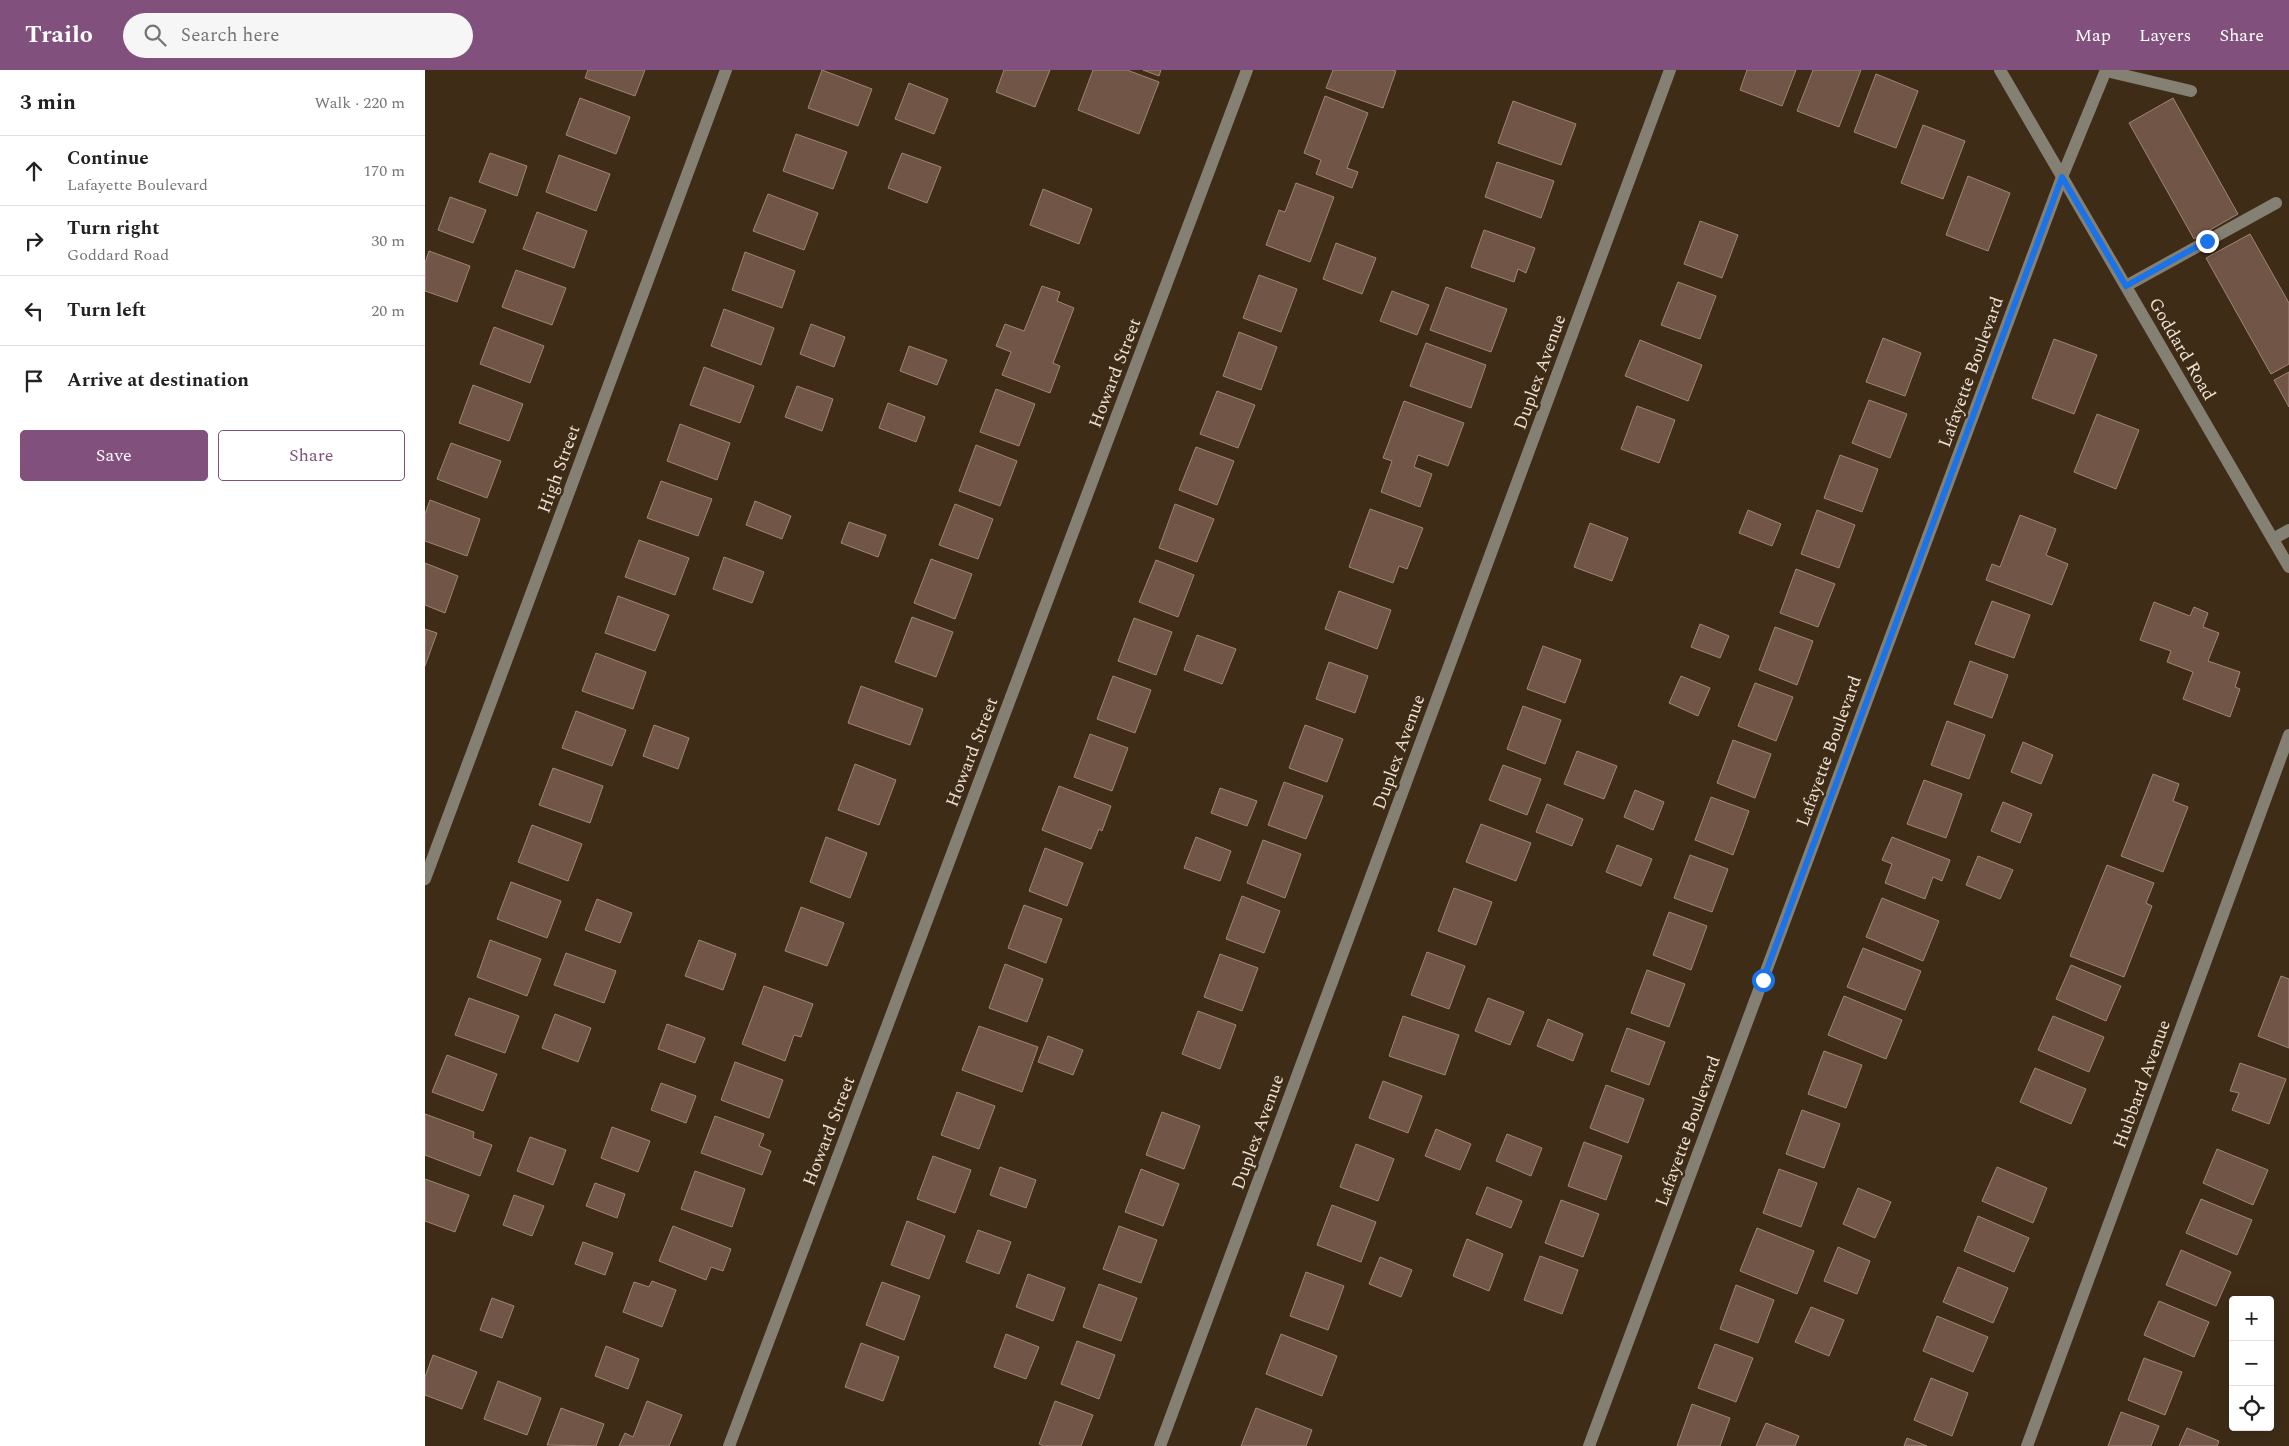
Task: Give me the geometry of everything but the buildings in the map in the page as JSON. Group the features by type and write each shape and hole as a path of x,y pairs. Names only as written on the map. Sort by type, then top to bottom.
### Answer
{"street":[{"name":"High Street","path":"425,879 726,70"},
{"name":"Howard Street","path":"729,1446 1247,70"},
{"name":"Duplex Avenue","path":"1161,1446 1670,70"},
{"name":"Goddard Road","path":"2000,70 2289,567"},
{"name":"Lafayette Boulevard","path":"1589,1446 2062,177 2106,70"},
{"path":"2106,70 2191,91"},
{"path":"2126,286 2276,203"},
{"path":"2273,539 2289,530"},
{"name":"Hubbard Avenue","path":"2027,1446 2289,735"}],"route":[{"path":"1763,980 2062,177 2126,286 2207,241"}]}
